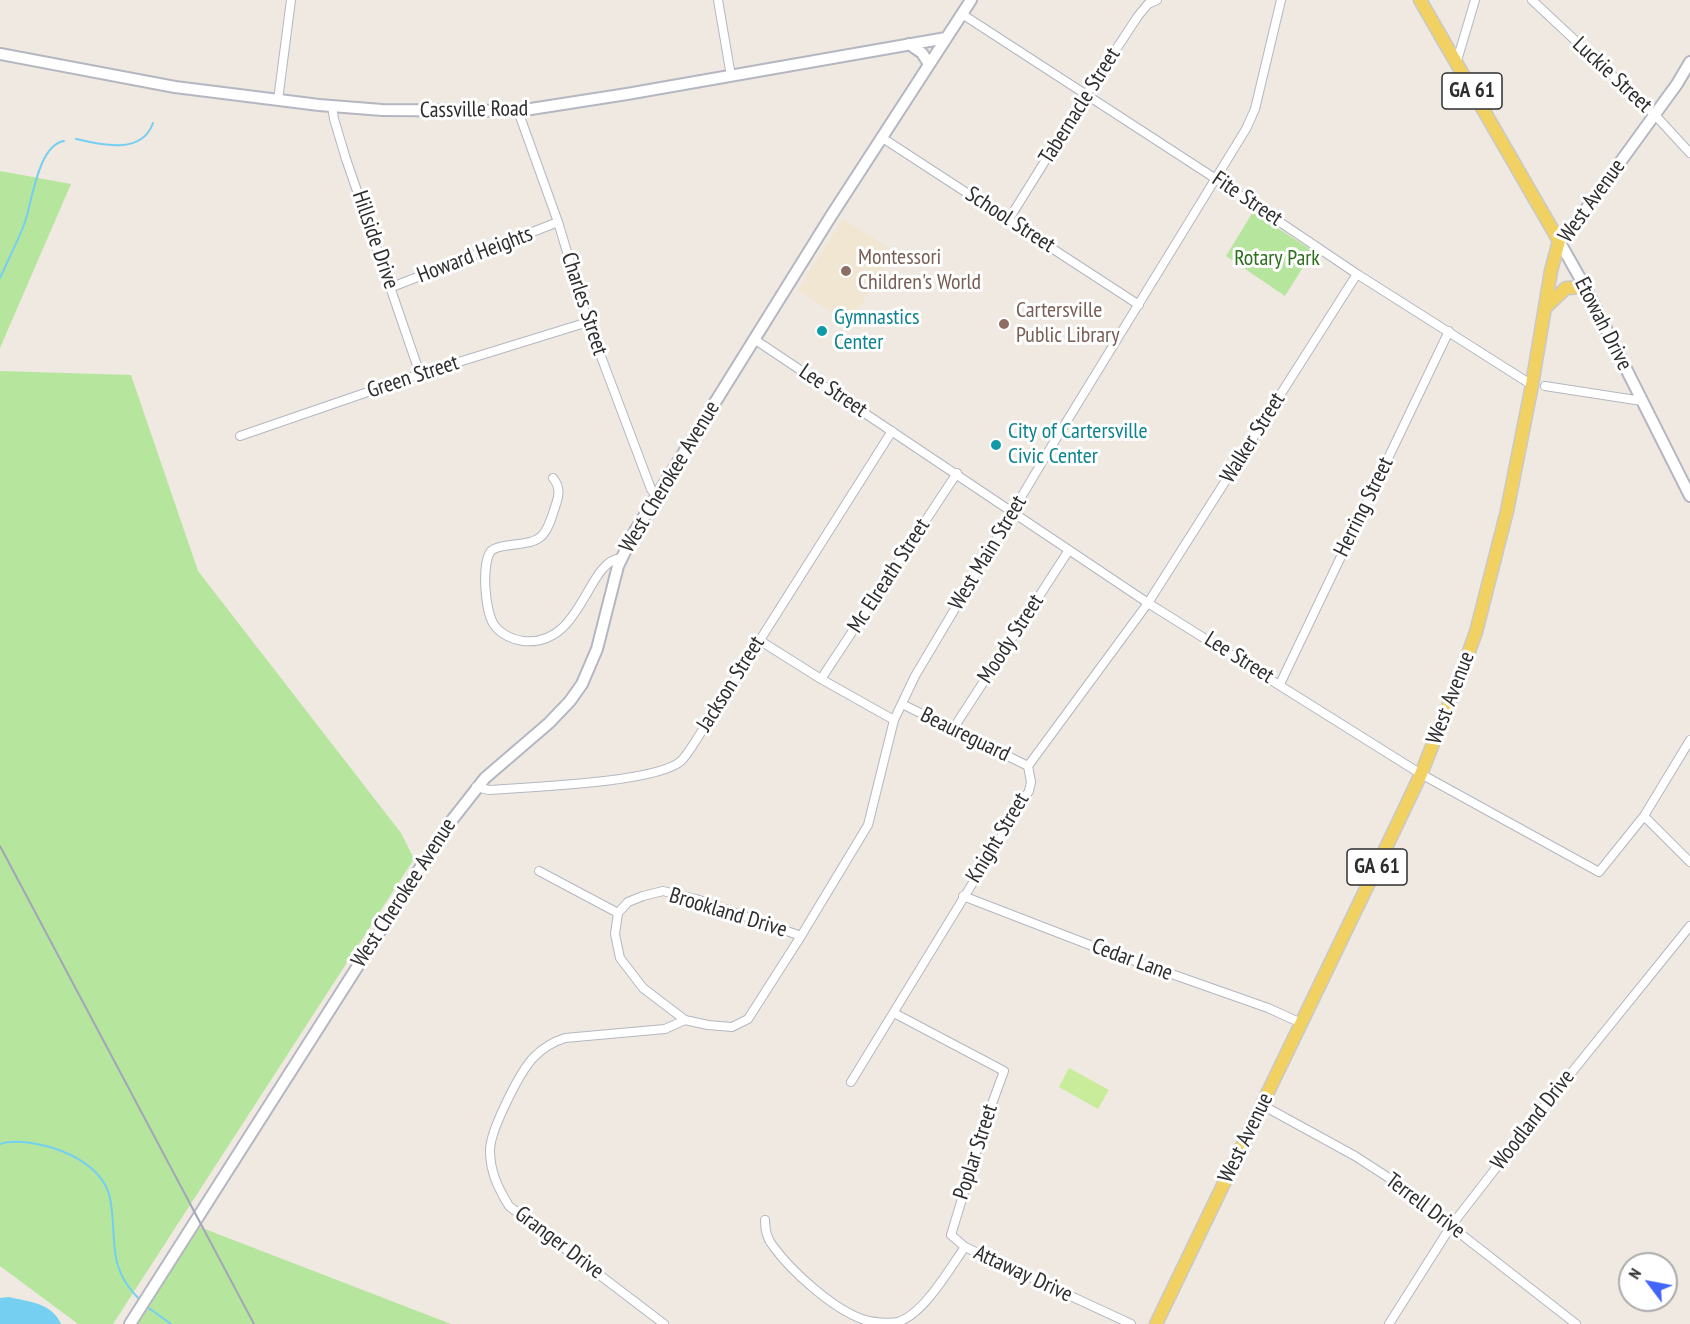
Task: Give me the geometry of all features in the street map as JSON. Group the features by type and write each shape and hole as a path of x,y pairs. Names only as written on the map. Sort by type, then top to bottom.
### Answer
{"main road":[{"name":"West Cherokee Avenue","path":"130,1324 434,844 476,787 502,761 556,716 582,684 597,649 621,558 655,495 970,0"},
{"name":"Etowah Drive","path":"1420,0 1585,287 1690,496"},
{"name":"Cassville Road","path":"0,54 175,87 278,100 393,110 518,111 946,38"},
{"path":"908,44 922,53 929,64"},
{"name":"West Avenue","path":"1156,1324 1421,774 1476,632 1507,511 1532,385 1551,271 1559,241 1573,227 1655,115 1690,62"},
{"path":"1545,308 1566,288 1585,287"}],"street":[{"path":"278,100 291,0"},
{"path":"718,0 731,76"},
{"name":"Tabernacle Street","path":"1009,219 1138,16 1148,4 1157,0"},
{"name":"West Main Street","path":"685,1020 732,1027 748,1019 868,825 894,720 915,676 1012,512 1246,129 1255,109 1281,0"},
{"path":"1456,64 1475,0"},
{"name":"Luckie Street","path":"1532,0 1655,115 1690,153"},
{"name":"Fite Street","path":"962,14 1216,179 1357,274 1532,385"},
{"name":"Hillside Drive","path":"333,106 334,119 346,159 392,287 420,374"},
{"name":"Charles Street","path":"518,111 558,222 588,322 655,495"},
{"name":"School Street","path":"881,137 1139,305"},
{"name":"Howard Heights","path":"392,287 558,222"},
{"name":"Walker Street","path":"1149,603 1357,274"},
{"name":"Green Street","path":"240,436 420,374 588,322"},
{"name":"Herring Street","path":"1280,684 1449,331"},
{"name":"Lee Street","path":"754,339 1149,603 1421,774 1599,872 1644,816 1690,740"},
{"path":"1545,386 1642,401"},
{"name":"Jackson Street","path":"476,787 489,790 572,784 645,775 665,770 681,761 705,727 892,431"},
{"name":"Mc Elreath Street","path":"821,679 957,473"},
{"path":"553,478 558,484 559,495 546,532 539,540 496,548 487,560 485,576 488,608 494,626 507,636 520,641 538,641 552,637 566,625 603,570 610,562 621,558"},
{"name":"Moody Street","path":"953,729 1069,549"},
{"name":"Knight Street","path":"851,1082 1029,791 1031,782 1028,766 1149,603"},
{"path":"759,640 821,679 894,720"},
{"name":"Beaureguard","path":"902,704 1028,766"},
{"path":"1644,816 1690,862"},
{"path":"539,871 618,913 615,934 620,958 643,987 685,1020"},
{"name":"Brookland Drive","path":"618,913 628,902 663,891 696,899 801,936"},
{"name":"Cedar Lane","path":"963,896 1095,947 1268,1008 1301,1023"},
{"name":"Woodland Drive","path":"1389,1324 1451,1226 1537,1115 1690,926"},
{"name":"Poplar Street","path":"894,1013 1004,1071 985,1123 951,1235"},
{"name":"Granger Drive","path":"664,1324 509,1206 491,1169 490,1147 502,1110 532,1059 550,1042 565,1038 665,1029 685,1020"},
{"name":"Terrell Drive","path":"1262,1105 1355,1156 1389,1178 1572,1323"},
{"path":"765,1220 765,1231 772,1245 822,1296 862,1319 898,1322 914,1313 939,1284 965,1247"},
{"name":"Attaway Drive","path":"951,1235 965,1247 1131,1324"}],"shaded area":[{"name":"Montessori Children's World","path":"843,219 895,252 849,323 798,290"}],"green space":[{"path":"0,171 71,184 0,348"},
{"name":"Rotary Park","path":"1253,212 1313,251 1285,296 1226,256"},
{"path":"0,371 131,375 198,571 401,833 414,859 113,1324 78,1324 0,1266"},
{"path":"1069,1068 1109,1090 1098,1109 1059,1087"},
{"path":"197,1226 451,1324 136,1324"}],"water":[{"path":"9,1297 40,1304 52,1312 61,1324 0,1324 0,1298"}],"waterway":[{"path":"76,139 97,144 130,144 140,140 148,133 153,123"},
{"path":"0,278 25,222 42,163 55,145 64,141"},
{"path":"0,1144 18,1142 50,1147 69,1154 95,1171 107,1188 110,1198 117,1263 129,1287 140,1300"},
{"path":"146,1306 171,1324"}],"railway":[{"path":"0,846 254,1324"}],"place":[{"name":"Montessori Children's World","path":"846,271"},
{"name":"Cartersville Public Library","path":"1004,324"},
{"name":"Gymnastics Center","path":"822,331"},
{"name":"City of Cartersville Civic Center","path":"996,445"}]}
